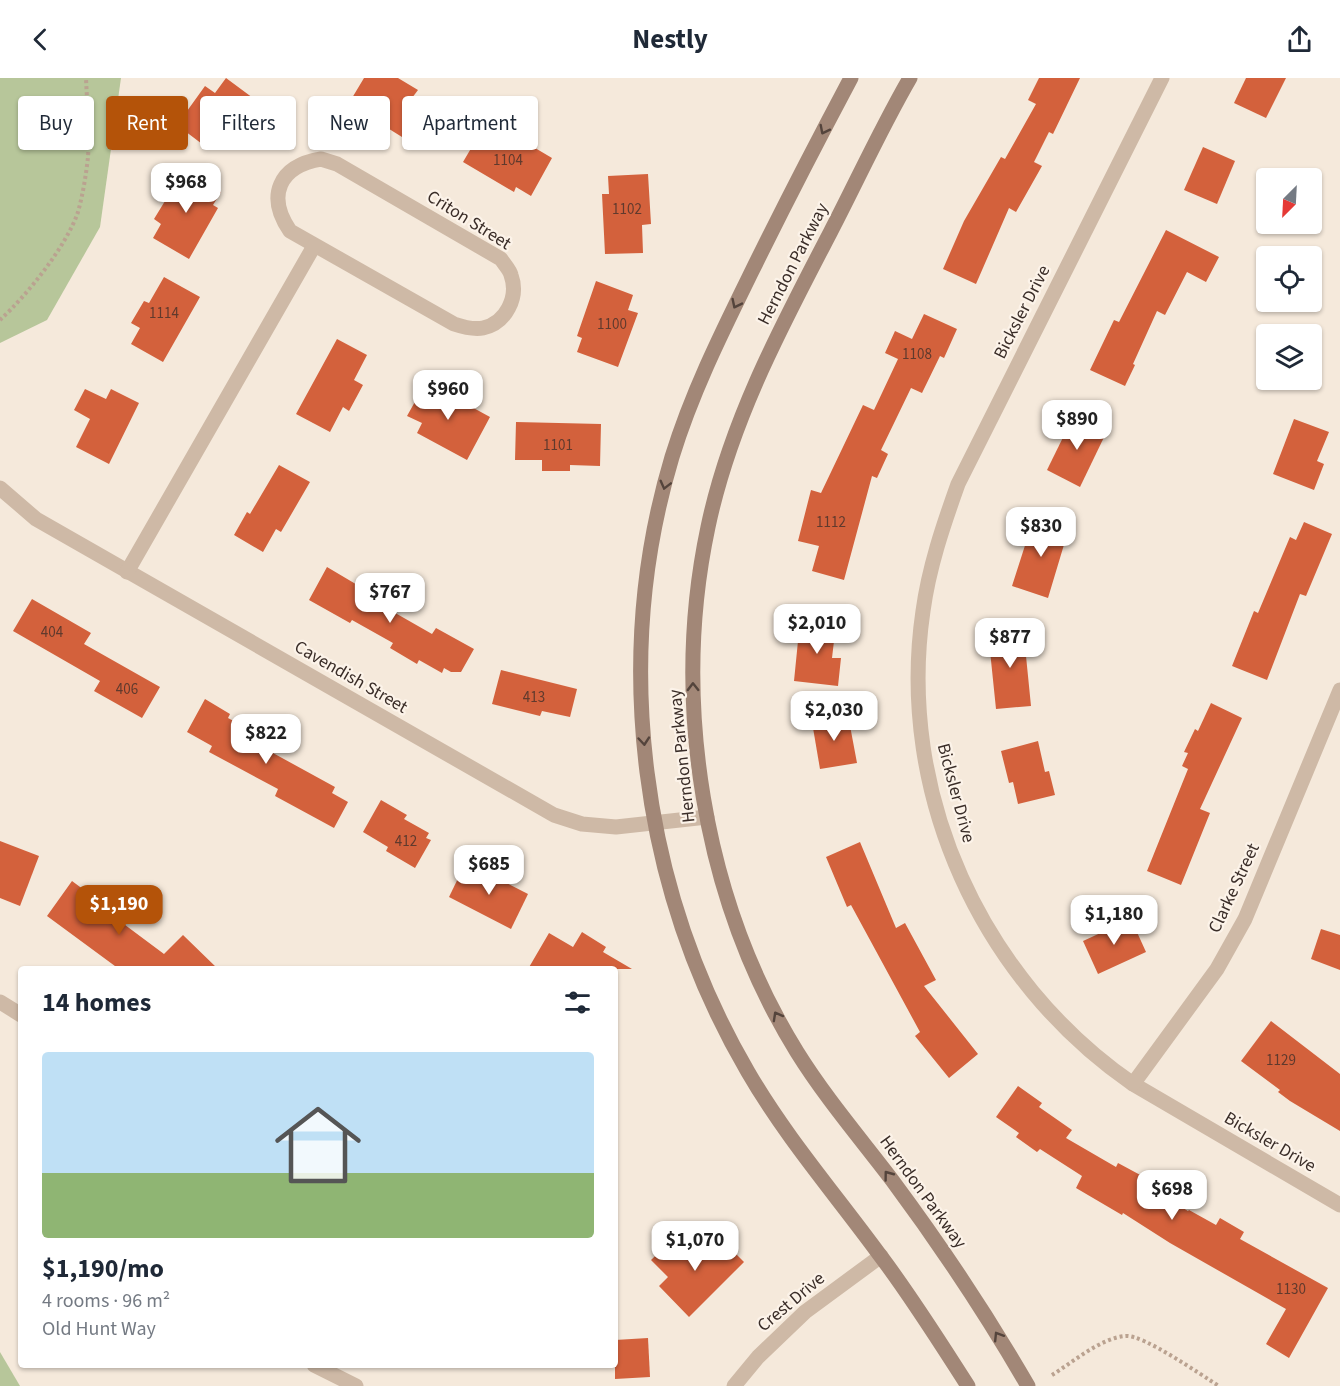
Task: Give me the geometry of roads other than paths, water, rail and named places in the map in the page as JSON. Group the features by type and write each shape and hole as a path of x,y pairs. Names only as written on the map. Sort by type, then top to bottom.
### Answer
{"main road":[{"name":"Herndon Parkway","path":"851,78 708,358 672,457 659,509 642,612 643,720 654,822 682,928 700,977 743,1064 778,1117 906,1291 968,1386"},
{"name":"Herndon Parkway","path":"910,78 784,322 739,420 708,525 698,580 693,633 692,689 696,743 707,817 717,859 747,954 770,1004 796,1051 827,1097 894,1183 957,1272 1028,1386"}],"street":[{"name":"Bicksler Drive","path":"1162,78 958,484 936,546 923,611 918,675 921,738 928,778 942,831 965,889 995,943 1033,993 1068,1032 1115,1072 1169,1107 1340,1205"},
{"name":"Criton Street","path":"321,159 337,164 501,259 511,274 514,291 509,309 497,321 483,328 467,328 454,324 314,246 290,231 280,217 277,201 281,184 291,170 304,162 321,159"},
{"path":"127,572 314,246"},
{"name":"Cavendish Street","path":"0,488 36,519 554,815 582,824 615,827 707,817"},
{"name":"Clarke Street","path":"1133,1084 1217,969 1245,919 1340,690"},
{"path":"0,1002 18,1013"},
{"name":"Crest Drive","path":"734,1386 758,1357 805,1312 881,1256"},
{"path":"320,1368 356,1386"}]}
